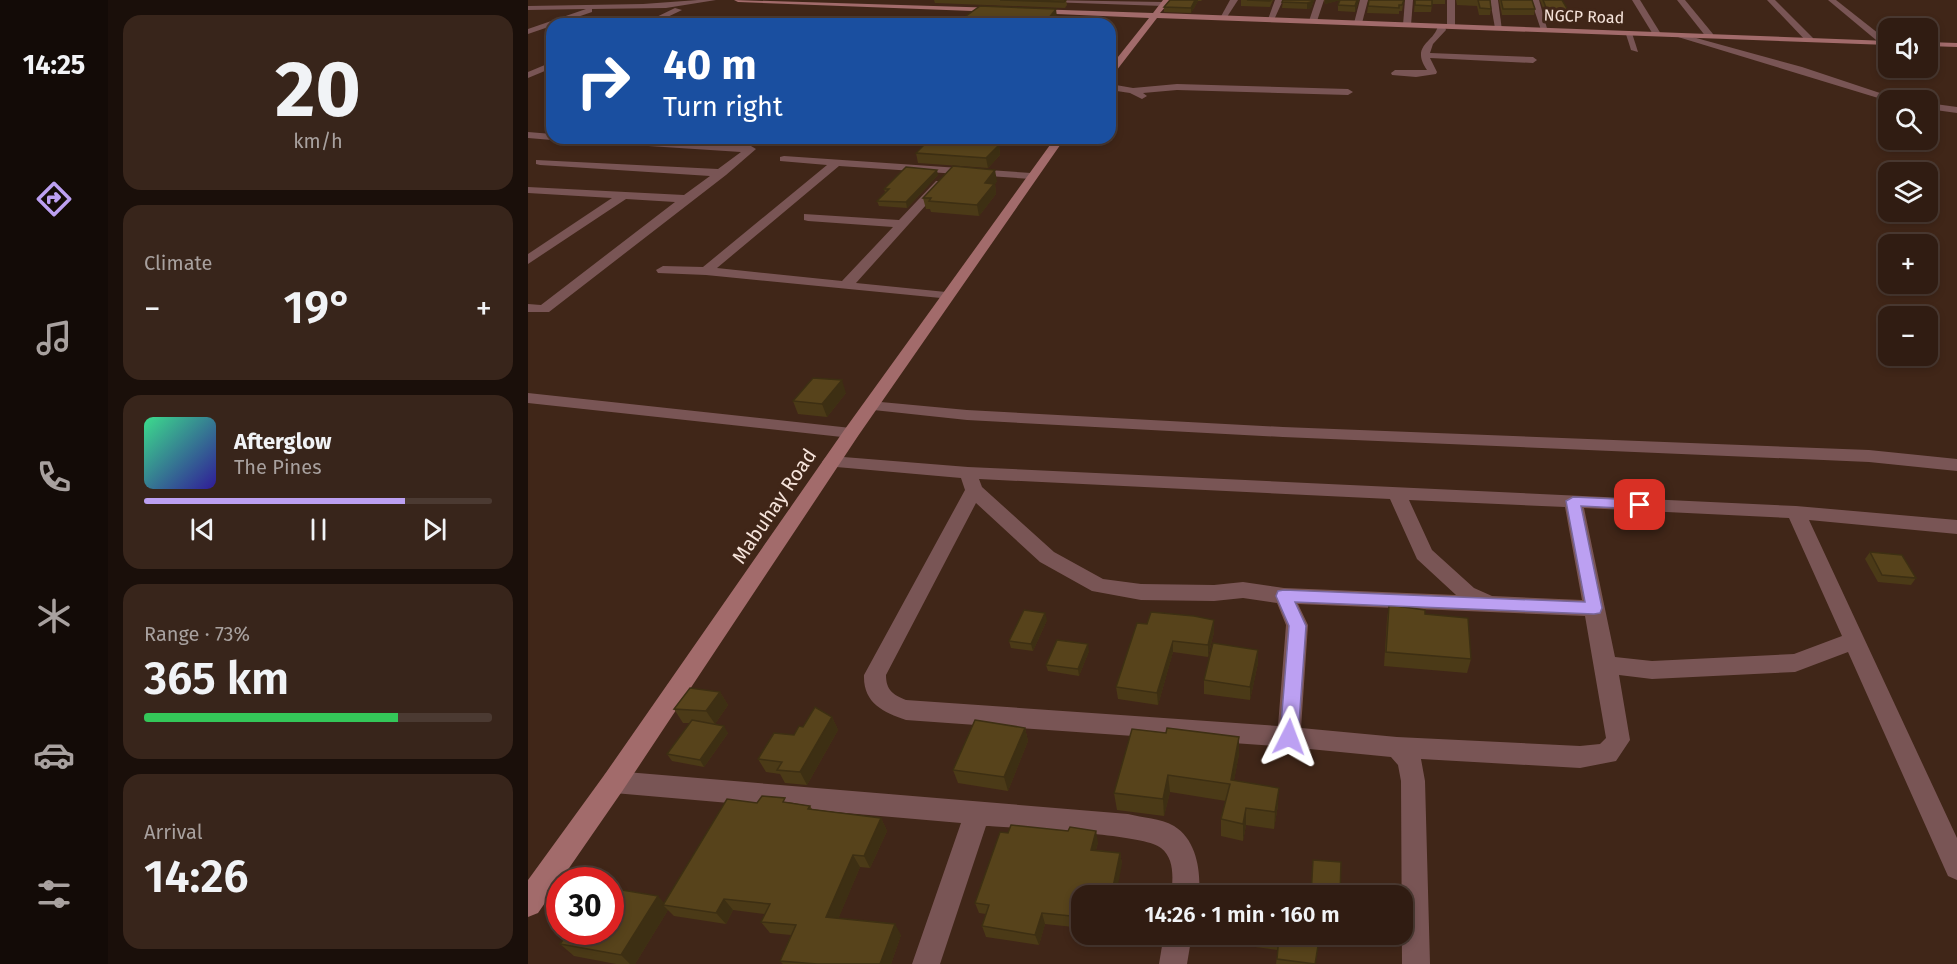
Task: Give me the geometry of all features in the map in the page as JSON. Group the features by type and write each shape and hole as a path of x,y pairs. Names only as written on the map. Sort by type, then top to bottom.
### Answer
{"main road":[{"path":"738,0 1004,10"},
{"path":"1116,65 1165,2"},
{"name":"NGCP Road","path":"1027,11 1878,43"},
{"path":"1938,44 1957,45"},
{"name":"Mabuhay Road","path":"528,903 614,782 850,433 1055,144"}],"street":[{"path":"528,9 573,0"},
{"path":"548,6 691,4 712,0"},
{"path":"1048,0 1165,2"},
{"path":"1222,18 1234,0"},
{"path":"1270,20 1279,0"},
{"path":"1313,21 1320,0"},
{"path":"1358,23 1364,0"},
{"path":"1407,25 1409,0"},
{"path":"1451,0 1451,26"},
{"path":"1494,0 1499,28"},
{"path":"1535,0 1545,30"},
{"path":"1636,0 1657,34"},
{"path":"1681,0 1710,36"},
{"path":"1771,0 1810,40"},
{"path":"1832,0 1878,36"},
{"path":"660,18 691,4"},
{"path":"564,18 605,6"},
{"path":"528,33 546,26"},
{"path":"1395,73 1430,74 1433,72 1425,56 1425,47 1429,40 1442,30 1441,26"},
{"path":"1628,33 1635,50"},
{"path":"1681,35 1878,94"},
{"path":"1425,56 1533,60"},
{"path":"528,75 546,68"},
{"path":"1116,88 1133,91 1177,87 1348,92"},
{"path":"1133,91 1141,95 1143,99"},
{"path":"1938,107 1957,110"},
{"path":"528,135 546,136"},
{"path":"528,169 573,144"},
{"path":"528,321 751,149 666,144"},
{"path":"784,159 1031,176"},
{"path":"540,162 722,173"},
{"path":"706,271 836,163"},
{"path":"846,285 951,171"},
{"path":"528,190 688,199"},
{"path":"528,260 622,197"},
{"path":"808,217 902,224"},
{"path":"663,270 706,271 946,296"},
{"path":"528,308 544,309"},
{"path":"528,398 850,433"},
{"path":"870,406 978,415 1283,432 1869,456 1957,465"},
{"path":"831,462 971,482 1396,492 1796,512 1957,527"},
{"path":"971,482 1047,557 1099,586 1141,592 1214,593 1243,590 1284,596 1594,608"},
{"path":"971,482 875,675 873,686 888,704 906,710 1289,737 1397,747 1580,757 1607,754 1618,740 1606,664 1573,501"},
{"path":"1396,492 1424,554 1467,593 1490,604"},
{"path":"1796,512 1957,867"},
{"path":"1284,596 1298,626 1289,737"},
{"path":"1606,664 1652,670 1795,663 1855,640"},
{"path":"1397,747 1410,761 1413,781 1416,964"},
{"path":"614,782 1128,826 1165,835 1180,851 1188,877 1187,885"},
{"path":"926,964 978,812"},
{"path":"1173,964 1176,945"}],"building":[{"path":"1000,0 1066,0 1064,2"},
{"path":"1170,0 1195,0 1191,8 1164,7"},
{"path":"1283,0 1312,0 1307,3 1282,2"},
{"path":"1340,0 1357,0 1355,6 1338,5"},
{"path":"1369,0 1404,0 1399,8 1368,6"},
{"path":"1415,0 1432,0 1432,6 1415,5"},
{"path":"1478,0 1490,0 1491,9 1480,8"},
{"path":"1501,0 1532,0 1535,9 1503,9"},
{"path":"1543,0 1562,0 1568,10 1547,10"},
{"path":"980,6 1056,9 1049,18 963,18"},
{"path":"925,144 999,145 986,158 916,153"},
{"path":"953,166 995,170 985,183 994,184 977,205 929,201 931,198 923,198"},
{"path":"906,167 937,170 906,202 877,201 889,189 884,189"},
{"path":"813,378 842,380 822,404 793,401"},
{"path":"1870,552 1902,555 1916,578 1882,575"},
{"path":"1389,605 1425,610 1425,614 1468,618 1471,659 1386,652"},
{"path":"1024,610 1045,613 1031,644 1009,641"},
{"path":"1151,612 1214,620 1208,645 1173,641 1157,693 1116,687 1137,623 1147,624"},
{"path":"1057,640 1088,644 1078,669 1046,665"},
{"path":"1213,643 1258,650 1250,687 1204,680"},
{"path":"690,688 720,692 706,711 674,709"},
{"path":"815,707 832,717 800,772 777,770 782,762 758,759 774,733 794,735 799,726 803,727"},
{"path":"692,720 724,726 700,760 667,754"},
{"path":"975,720 1025,728 1004,777 953,770"},
{"path":"1167,728 1239,737 1231,780 1279,788 1275,812 1246,808 1243,824 1221,819 1230,784 1168,775 1163,799 1114,793 1132,729 1166,733"},
{"path":"762,796 785,798 783,802 810,806 808,809 881,818 864,856 853,855 826,917 895,924 880,964 817,964 780,961 796,925 761,922 770,904 724,899 716,913 663,905 727,799 757,803"},
{"path":"1011,825 1068,831 1070,827 1096,831 1091,850 1120,853 1113,885 1071,885 1071,916 1042,913 1035,935 982,926 989,905 975,903 1000,832 1008,833"},
{"path":"1313,860 1341,862 1340,885 1312,885"},
{"path":"624,890 658,896 621,955 566,945 624,945"},
{"path":"1278,945 1318,945 1315,964 1277,959"}],"route":[{"path":"1289,737 1298,626 1284,596 1594,608 1573,501 1640,505"}]}
